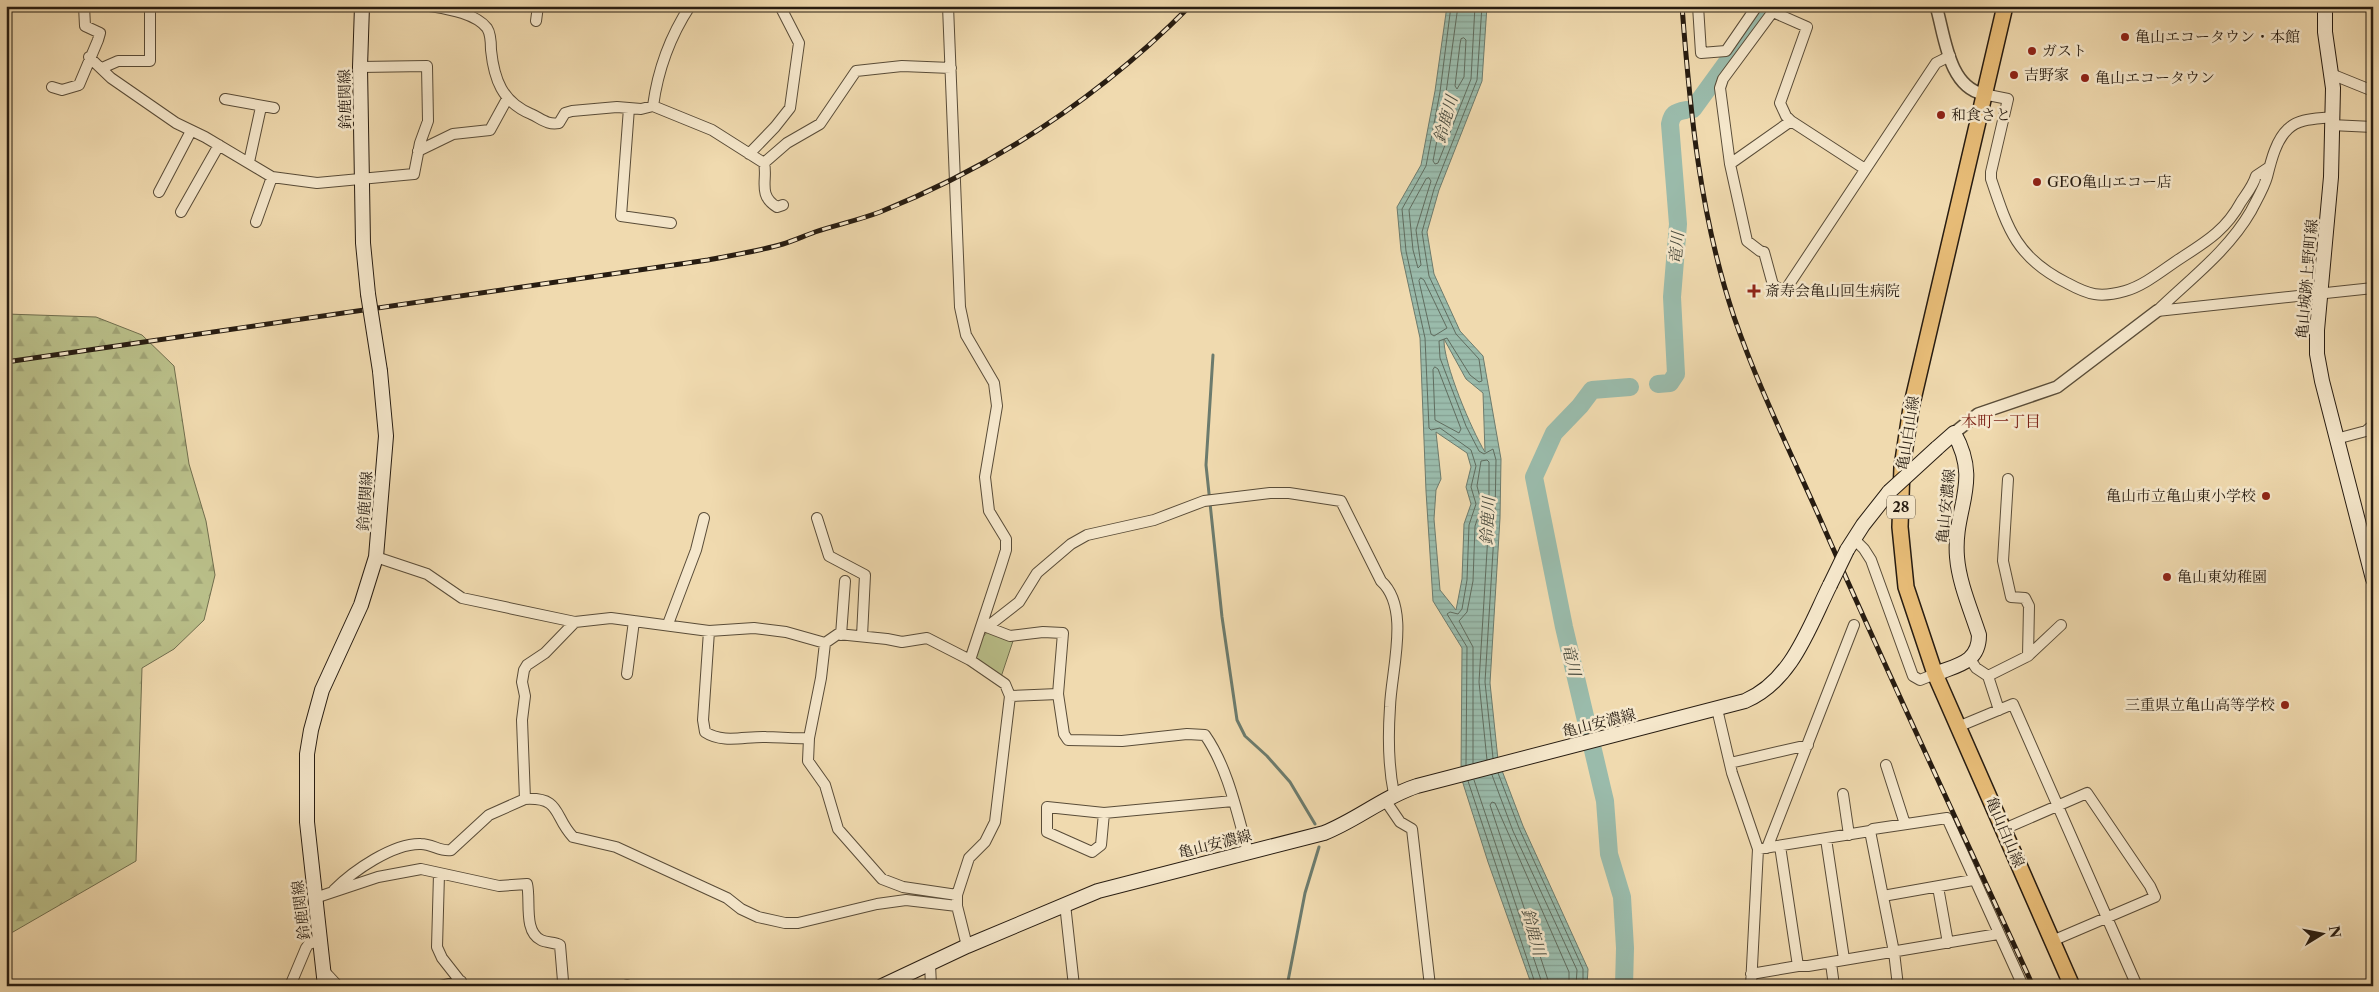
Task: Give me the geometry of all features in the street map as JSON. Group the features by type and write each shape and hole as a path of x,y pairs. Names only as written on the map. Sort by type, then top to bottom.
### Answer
{"main road":[{"name":"鈴鹿関線","path":"325,986 306,808 306,771 310,730 322,690 361,605 376,557 386,436 380,371 362,243 360,67 362,6"},
{"name":"亀山白山線","path":"2005,6 1910,408 1902,467 1900,527 1906,587 1935,674 1960,726 2072,986"},
{"name":"亀山城跡上野町線","path":"2325,6 2325,32 2332,74 2332,121 2330,200 2317,330 2318,360 2336,439 2373,579"},
{"name":"亀山安濃線","path":"882,986 967,946 1064,904 1131,882 1331,831 1343,826 1389,797 1417,786 1714,710 1755,696 1780,676 1793,658 1851,545 1889,492 1954,434 1966,460 1967,482 1957,538 1958,569 1979,634 1979,642 1970,659"},
{"path":"1935,674 1970,659"}],"street":[{"path":"52,87 62,90 79,85 100,33 85,26 84,6"},
{"path":"102,68 118,60 150,61 150,6"},
{"path":"430,6 459,13 487,28 490,33 495,78 508,99 524,111 553,124 559,123 565,113 572,111 604,107 629,108 653,106 712,130 764,163"},
{"path":"536,21 538,6"},
{"path":"653,106 657,74 664,55 690,6"},
{"path":"749,154 776,127 790,108 799,43 780,6"},
{"path":"948,6 960,307 966,335 994,383 997,406 985,477 989,510 1006,539 1006,550 985,626 970,660"},
{"path":"1698,6 1701,53 1726,50 1759,6 1807,27 1780,103 1786,116 1791,121 1865,169"},
{"path":"1936,6 1950,56 1963,83 1974,92 2008,99 1991,172 2008,226 2018,244 2037,266 2064,282 2093,295 2124,291 2138,285 2203,244 2230,222 2253,185 2256,176 2268,168"},
{"path":"1773,11 1723,79 1720,88 1730,164 1747,241 1764,252 1773,285 1782,290 1786,289 1936,63 1950,56"},
{"path":"89,57 111,78 148,105 176,123 219,145 272,177 317,182 414,174 418,151 428,121 427,66 360,67"},
{"path":"782,205 777,207 772,204 764,190 764,163 787,143 820,124 856,71 902,66 951,68"},
{"path":"2332,74 2373,91"},
{"path":"225,99 274,108"},
{"path":"418,151 453,134 490,130 508,99"},
{"path":"249,162 261,107"},
{"path":"629,108 621,216 671,223"},
{"path":"1730,164 1791,121"},
{"path":"1954,434 1978,414 2057,387 2158,311 2236,234 2256,202 2267,177 2268,168 2283,135 2294,124 2332,121 2373,127"},
{"path":"159,192 191,131"},
{"path":"181,212 219,145"},
{"path":"256,222 272,177"},
{"path":"2158,311 2373,288"},
{"path":"2336,439 2366,431 2373,425"},
{"path":"2008,479 2003,561 2012,598 2025,598 2029,606 2028,656"},
{"path":"985,626 1019,602 1037,573 1072,544 1087,535 1154,520 1204,501 1270,493 1289,493 1340,501 1381,581 1389,591 1397,622 1389,730 1389,797 1400,822 1412,829 1430,986"},
{"path":"668,624 696,550 704,518"},
{"path":"817,518 830,556 866,575 862,636"},
{"path":"1851,545 1864,549 1871,560 1913,676 1920,680 1935,674"},
{"path":"376,557 427,574 462,598 575,622 604,618 668,624 709,631 754,628 786,632 825,643 841,634 902,642 927,638 970,660 1005,684 1010,696 995,822 985,842 968,858 957,894 957,906 967,946"},
{"path":"841,634 845,581"},
{"path":"627,674 634,621"},
{"path":"525,799 522,720 525,696 522,682 524,670 527,665 544,653 575,622"},
{"path":"1751,986 1763,849 1808,745 1854,625"},
{"path":"1988,676 2028,656 2061,625"},
{"path":"985,626 1010,636 1043,632 1063,633 1058,694 1064,734 1068,740 1122,741 1187,734 1204,735 1214,748 1234,801 1248,852"},
{"path":"709,631 703,720 705,732 721,738 742,739 762,736 809,738"},
{"path":"825,643 821,680 809,738 808,761 825,785 838,829 875,873 893,884 957,894"},
{"path":"1970,659 1976,668 1988,676 1999,710"},
{"path":"1010,696 1058,694"},
{"path":"1960,726 2013,704 2137,986"},
{"path":"1714,710 1730,763 1763,849"},
{"path":"1730,763 1808,745"},
{"path":"1886,765 1905,824"},
{"path":"2004,829 2087,793 2150,886 2155,897 2052,941"},
{"path":"1843,794 1849,835"},
{"path":"332,892 354,873 396,850 423,844 451,850 489,815 525,799 541,799 550,802 573,837 616,847 727,898 741,909 758,917 785,923 798,922 906,900 957,906"},
{"path":"1104,813 1101,845 1092,852 1047,832 1046,807 1104,813 1234,801"},
{"path":"1763,849 1946,818 2023,986"},
{"path":"1870,831 1894,952 1898,986"},
{"path":"1826,839 1844,959"},
{"path":"1780,846 1798,966"},
{"path":"315,898 378,877 422,869 499,886 528,884 530,922 536,938 544,942 560,945 562,981 560,986"},
{"path":"439,874 437,947 442,958 462,983"},
{"path":"1883,896 1973,880"},
{"path":"1938,886 1948,943"},
{"path":"1064,904 1074,986"},
{"path":"1752,974 1798,966 1831,963 1844,959 1998,934"},
{"path":"290,986 308,944 320,940"},
{"path":"1831,963 1834,986"},
{"path":"930,964 931,986"},
{"path":"324,971 338,986"},
{"path":"440,986 462,983"}],"green space":[{"path":"6,314 96,317 142,335 174,366 189,464 206,521 215,575 204,620 174,649 142,668 136,861 6,936"},
{"path":"988,631 1013,641 1001,677 978,662 976,657 982,638"}],"water":[{"name":"鈴鹿川","path":"1447,6 1487,6 1482,81 1439,190 1427,232 1434,274 1460,331 1483,356 1501,459 1500,518 1490,683 1498,760 1523,826 1588,969 1587,986 1532,986 1488,862 1461,777 1462,648 1433,601 1426,491 1420,338 1401,251 1397,207 1421,165 1435,91","holes":["1444,339 1466,379 1483,393 1485,452 1473,429 1453,380","1436,432 1467,453 1471,467 1466,487 1471,504 1464,524 1462,579 1456,610 1440,590 1434,519 1436,490 1441,479"]}],"waterway":[{"name":"竜川","path":"1693,109 1762,14"},
{"name":"竜川","path":"1658,384 1670,383 1676,374 1672,297 1678,224 1670,124 1675,114 1686,110"},
{"path":"1213,355 1206,465 1222,617 1237,720 1245,736 1267,756 1290,782 1315,824"},
{"name":"竜川","path":"1624,986 1625,948 1622,897 1609,854 1605,801 1564,627 1534,477 1554,433 1580,406 1592,390 1630,387"},
{"path":"1287,986 1305,893 1319,847"}],"railway":[{"path":"6,362 708,260 783,244 880,212 965,173 1006,150 1046,125 1120,70 1190,6"},
{"path":"1682,6 1693,124 1705,202 1722,279 1743,343 1775,420 1899,696 2033,986"}],"place":[{"name":"亀山エコータウン・本館","path":"2125,37"},
{"name":"ガスト","path":"2032,51"},
{"name":"吉野家","path":"2014,75"},
{"name":"亀山エコータウン","path":"2085,78"},
{"name":"和食さと","path":"1941,115"},
{"name":"GEO亀山エコー店","path":"2037,182"},
{"name":"斎寿会亀山回生病院","path":"1754,291"},
{"name":"亀山市立亀山東小学校","path":"2266,496"},
{"name":"亀山東幼稚園","path":"2167,577"},
{"name":"三重県立亀山高等学校","path":"2285,705"}],"district":[{"name":"本町一丁目","path":"2001,421"}]}
